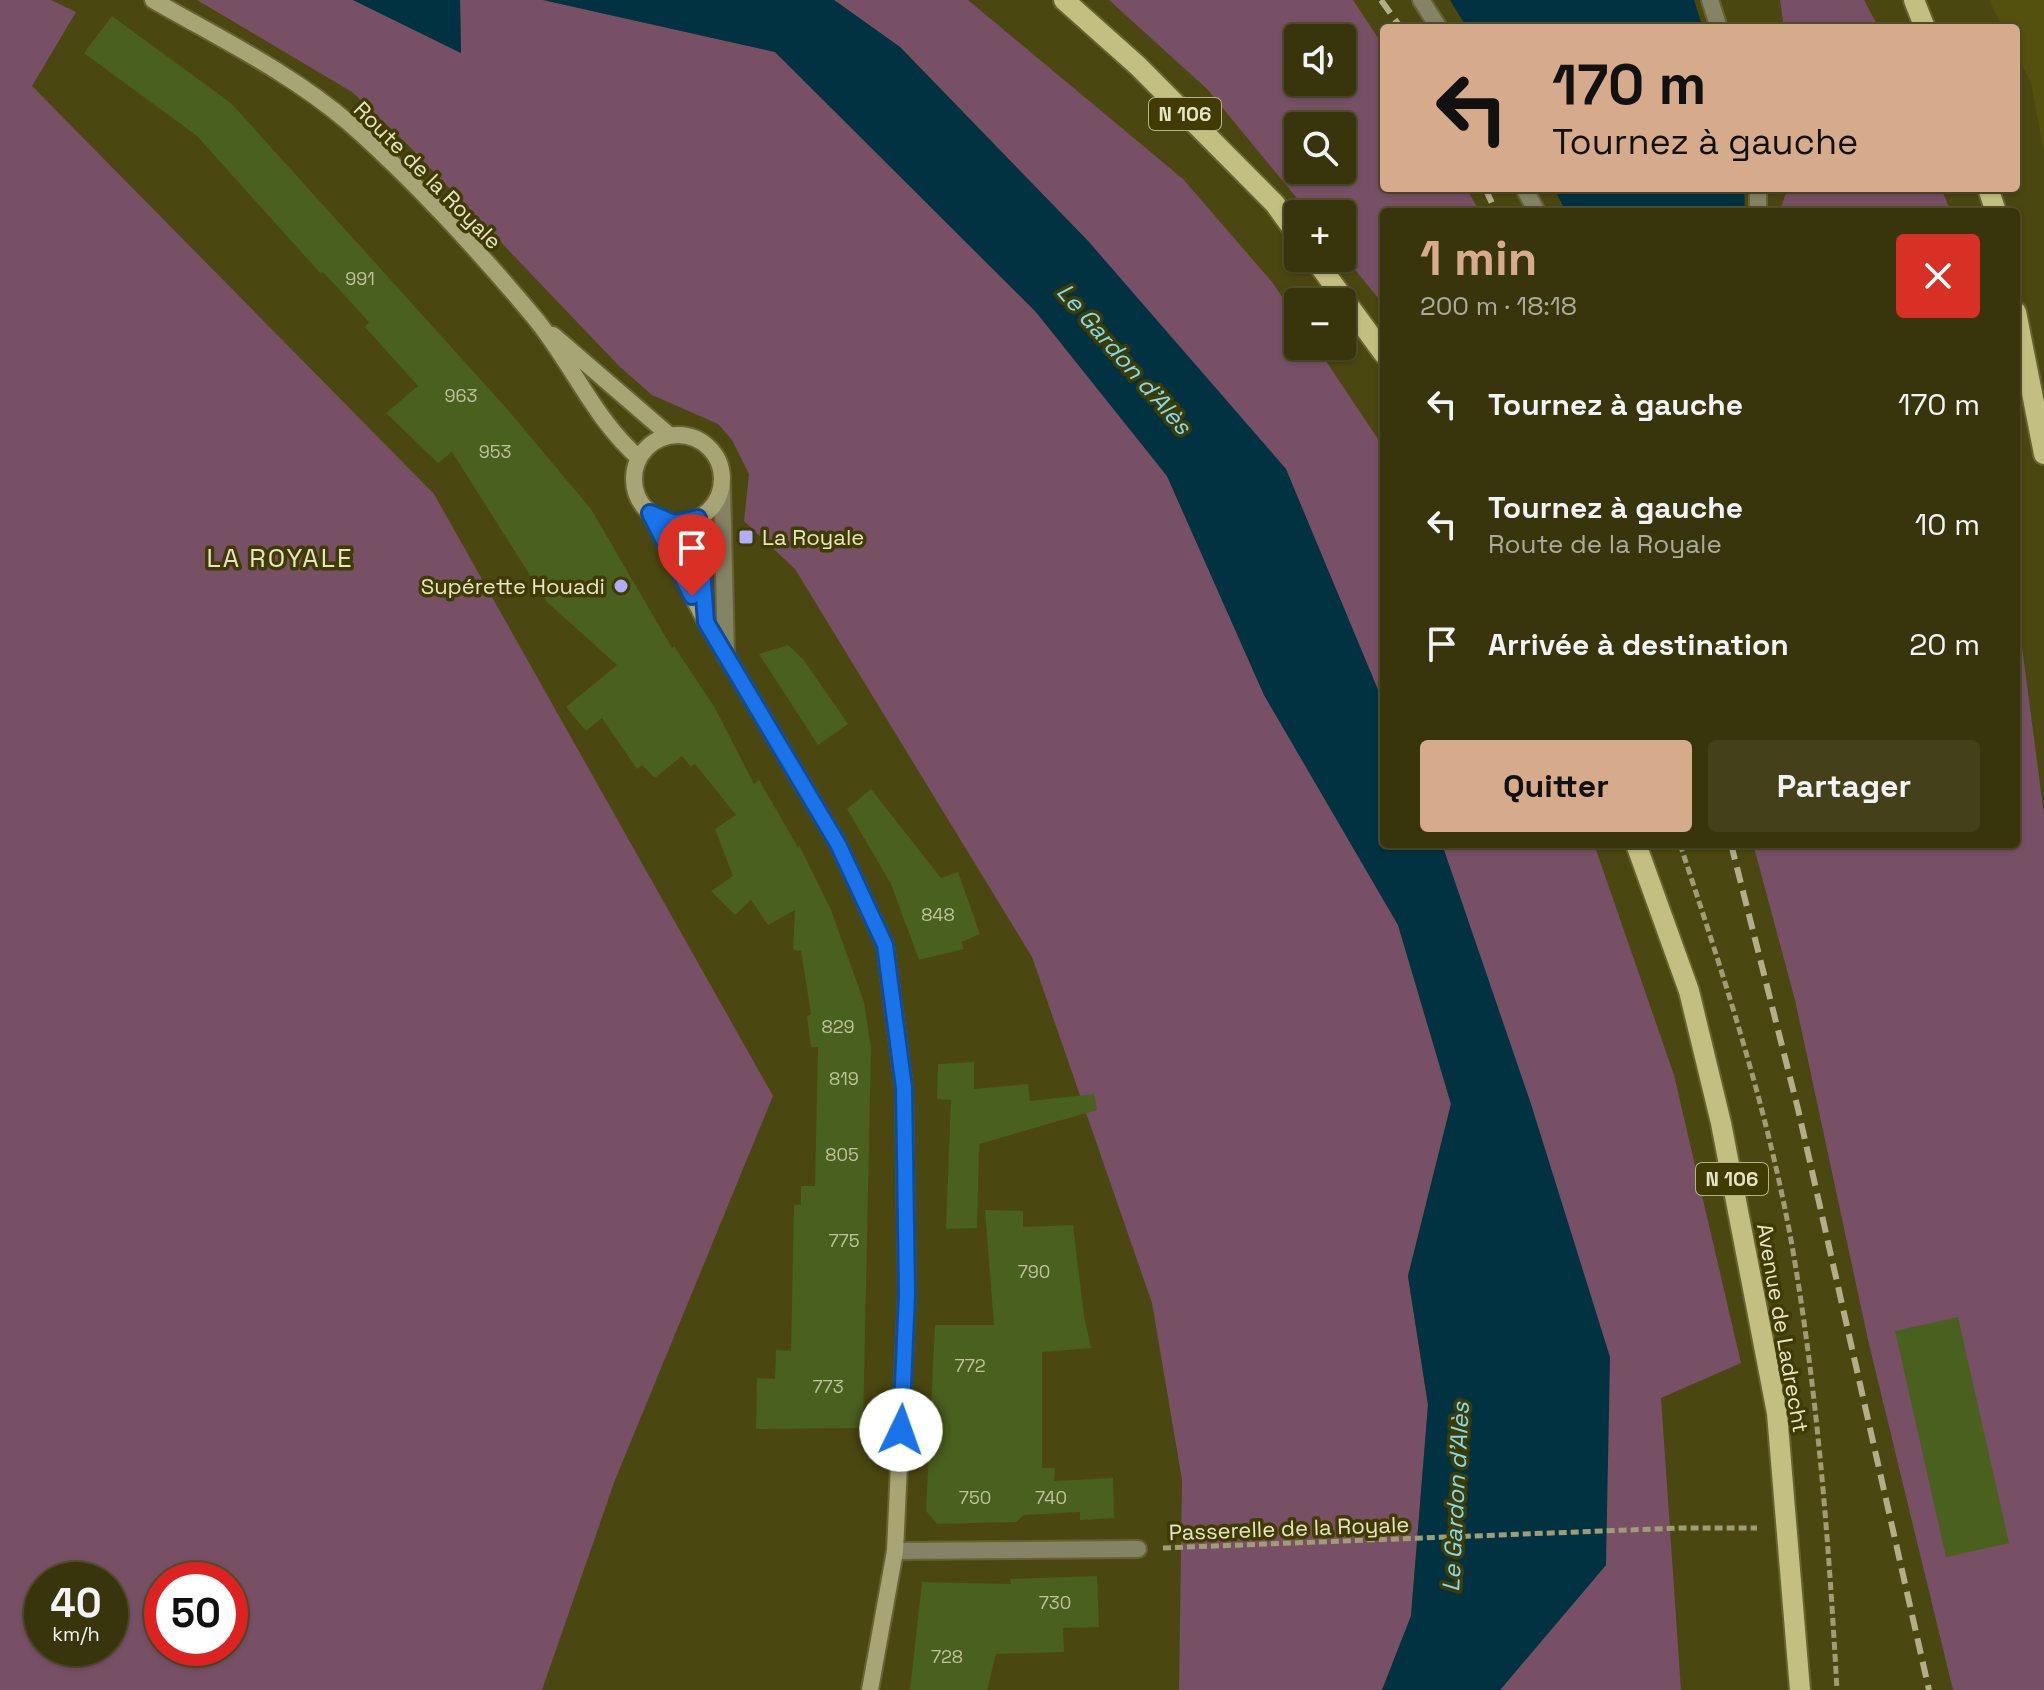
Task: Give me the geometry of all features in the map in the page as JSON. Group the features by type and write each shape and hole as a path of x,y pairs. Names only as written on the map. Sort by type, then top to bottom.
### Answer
{"main road":[{"name":"Route de la Royale","path":"153,0 275,70 348,122 458,229 537,320 615,438 639,458"},
{"name":"N 106","path":"1064,0 1149,76 1284,217"},
{"path":"1914,0 1923,24"},
{"path":"1324,272 1380,349"},
{"name":"Route de la Royale","path":"537,320 669,435"},
{"path":"2020,332 2044,454"},
{"path":"650,513 674,523 698,518 718,498 722,485 717,458 708,447 697,439 669,435 657,440 639,458 634,481 636,493 650,513 726,657 838,844 885,945 904,1088 907,1294 895,1551 870,1690"},
{"path":"698,518 706,622"},
{"name":"Avenue de Ladrecht","path":"1637,848 1689,991 1727,1154 1777,1413 1800,1690"}],"lane":[{"path":"1421,0 1436,24"},
{"path":"1710,0 1718,24"},
{"path":"722,485 726,657"},
{"path":"895,1551 1138,1549"}],"path":[{"path":"1681,848 1741,1028 1793,1256 1828,1520 1837,1690"},
{"name":"Passerelle de la Royale","path":"1138,1549 1680,1528"}],"shaded area":[{"path":"0,0 51,0 76,12 32,86 434,494 773,1096 615,1480 542,1690 0,1690"},
{"path":"197,0 353,0 461,53 460,0 543,0 775,52 1036,312 1167,476 1264,695 1398,925 1451,1104 1408,1276 1428,1405 1411,1616 1382,1690 1179,1690 1182,1480 1152,1303 1032,957 795,569 744,521 749,474 732,440 718,424 652,395 619,366 408,145 352,92"},
{"path":"834,0 968,0 1183,179 1272,282 1284,300 1284,360 1325,360 1380,442 1380,733 1089,242 900,47"},
{"path":"1109,0 1353,0 1380,41 1380,192 1468,192 1478,208 1380,208 1380,300 1356,271 1356,200 1298,200 1285,184 1356,184 1356,112 1284,112 1284,182 1207,89"},
{"path":"1780,0 1864,0 1877,24 1783,24"},
{"path":"1989,0 2044,0 2044,153 2031,83 2020,62 2020,24 2001,24"},
{"path":"1786,192 1943,192 1949,208 1780,208"},
{"path":"2020,632 2044,815 2044,1690 1953,1690 1868,1340 1795,1000 1754,848 2020,848"},
{"path":"1443,848 1595,848 1674,1075 1741,1363 1661,1398 1681,1690 1500,1690 1606,1565"}],"water":[{"path":"353,0 460,0 461,53"},
{"name":"Le Gardon d'Alès","path":"543,0 834,0 900,47 1089,242 1286,469 1380,694 1380,848 1443,848 1531,1104 1610,1357 1606,1565 1500,1690 1382,1690 1411,1616 1428,1405 1408,1276 1451,1104 1398,925 1264,695 1167,476 1036,312 775,52"},
{"path":"1450,0 1694,0 1702,24 1465,24"},
{"path":"1556,192 1744,192 1745,208 1564,208"}],"building":[{"path":"112,16 232,104 508,410 591,509 672,648 674,646 715,708 754,784 759,780 799,849 799,845 831,910 864,1002 871,1048 863,1428 756,1429 757,1378 775,1379 776,1350 791,1351 794,1205 801,1205 801,1186 815,1186 818,1047 811,1047 807,1017 811,1014 801,951 793,950 795,910 768,925 751,900 735,915 711,891 733,876 715,829 736,815 695,764 691,767 682,756 655,778 642,765 637,769 602,718 586,731 566,707 617,665 547,602 452,452 438,463 386,413 418,386 365,327 369,322 323,272 321,274 197,136 84,53"},
{"path":"788,645 803,659 848,724 818,745 759,654"},
{"path":"871,789 941,878 958,872 980,934 961,942 964,949 919,960 891,884 847,809"},
{"path":"974,1062 974,1089 1028,1084 1030,1101 1094,1094 1097,1110 979,1144 977,1228 946,1229 951,1100 937,1099 938,1064"},
{"path":"985,1210 1023,1211 1023,1227 1073,1225 1091,1348 1042,1352 1042,1468 1055,1468 1054,1481 1113,1478 1114,1518 1080,1520 1080,1512 1024,1515 1016,1522 937,1524 926,1511 935,1325 994,1325"},
{"path":"1958,1317 2009,1543 1946,1557 1895,1331"},
{"path":"1097,1576 1099,1627 1063,1628 1064,1652 996,1654 987,1690 910,1690 922,1582 1011,1584 1010,1579"}],"railway":[{"path":"1381,0 1398,24"},
{"path":"1487,192 1494,208"},
{"path":"1732,848 1798,1109 1929,1690"}],"place":[{"name":"La Royale","path":"746,537"},
{"name":"Supérette Houadi","path":"621,586"}],"district":[{"name":"LA ROYALE","path":"280,558"}],"route":[{"path":"692,596 650,513 674,523 698,518 706,622 838,844 885,945 904,1088 907,1294 901,1430"}]}
